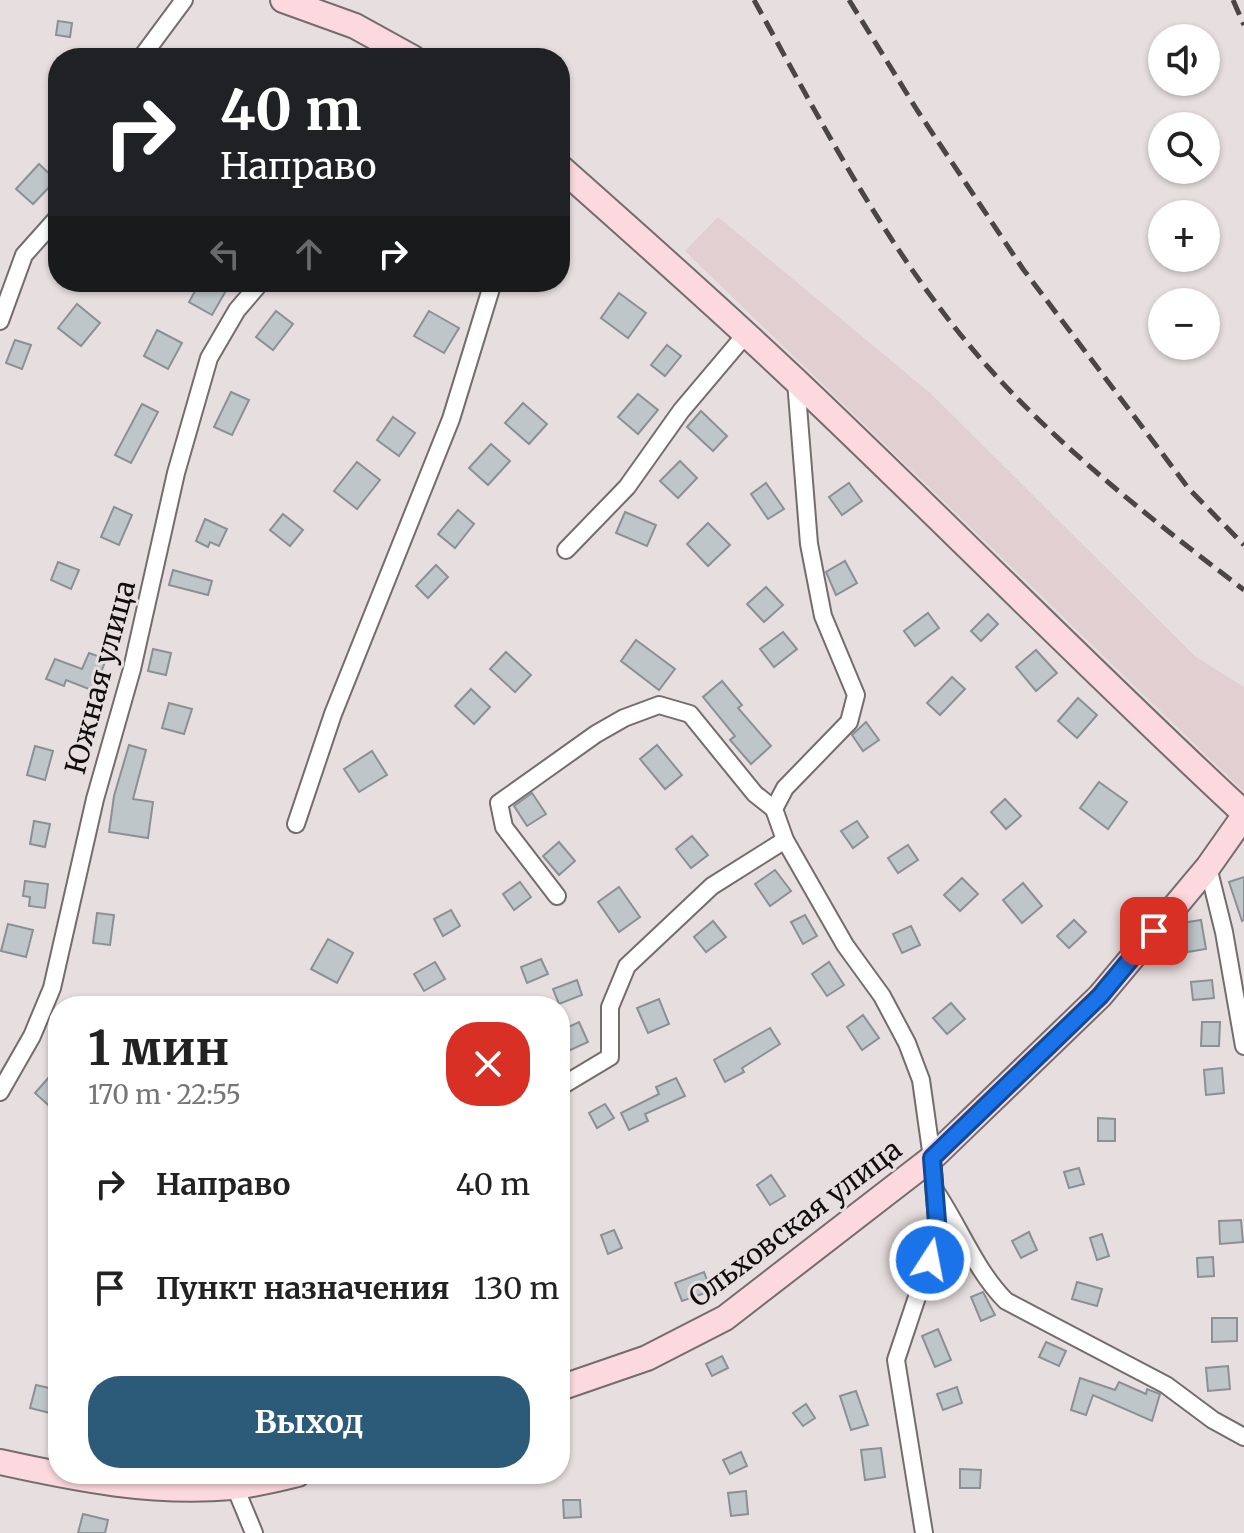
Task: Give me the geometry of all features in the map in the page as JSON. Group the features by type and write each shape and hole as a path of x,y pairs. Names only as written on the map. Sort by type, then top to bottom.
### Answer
{"street":[{"path":"148,48 184,0"},
{"path":"283,0 355,26 395,48"},
{"path":"570,176 796,381 1244,814"},
{"path":"0,321 24,255 48,228"},
{"name":"Южная улица","path":"49,996 95,799 132,669 176,473 206,370 237,310 252,292"},
{"path":"296,824 333,714 447,431 490,292"},
{"path":"566,550 627,487 681,411 746,334"},
{"path":"774,809 785,788 849,722 856,695 823,616 811,555 796,381"},
{"name":"Ольховская улица","path":"557,896 504,827 499,803 556,761 624,718 659,705 690,714 755,794 774,809 785,840 845,945 882,996 907,1043 921,1080 932,1158"},
{"name":"Ольховская улица","path":"570,1385 647,1358 725,1318 932,1158 1100,996 1208,867 1244,814"},
{"path":"570,1081 610,1057 610,1007 627,966 712,886 785,840"},
{"path":"1208,867 1224,932 1244,1046"},
{"name":"Южная улица","path":"0,1092 32,1036 48,998"},
{"path":"924,1533 896,1360 938,1234 932,1158"},
{"path":"935,1190 990,1284 1006,1301 1166,1385 1213,1420 1244,1437"},
{"path":"0,1462 48,1473"},
{"path":"114,1484 174,1490 250,1484"},
{"path":"235,1487 254,1533"}],"shaded area":[{"path":"718,217 929,392 1196,657 1244,687 1244,792 685,251"}],"building":[{"path":"58,21 72,23 70,37 56,35"},
{"path":"39,164 48,172 48,188 33,204 16,189"},
{"path":"194,292 225,292 212,315 189,302"},
{"path":"619,293 646,313 628,338 601,318"},
{"path":"77,304 100,323 81,346 58,328"},
{"path":"276,311 293,324 273,350 256,337"},
{"path":"429,311 459,328 444,353 414,336"},
{"path":"157,330 182,343 168,369 144,356"},
{"path":"15,340 31,345 22,369 6,363"},
{"path":"667,345 681,356 665,376 651,365"},
{"path":"231,392 249,400 232,435 214,427"},
{"path":"638,394 658,410 638,434 618,417"},
{"path":"523,403 547,424 529,444 505,423"},
{"path":"142,404 158,412 131,463 115,455"},
{"path":"701,411 727,436 713,451 687,427"},
{"path":"393,417 415,433 399,456 377,440"},
{"path":"491,444 510,461 488,485 469,468"},
{"path":"680,461 697,478 678,498 660,481"},
{"path":"357,462 380,480 357,509 334,491"},
{"path":"766,483 784,509 768,519 751,494"},
{"path":"849,483 862,501 842,515 829,497"},
{"path":"114,507 132,515 119,545 101,537"},
{"path":"458,510 474,524 455,548 438,534"},
{"path":"625,512 656,525 647,546 616,533"},
{"path":"283,514 303,530 290,546 270,530"},
{"path":"205,519 227,529 219,546 210,542 208,547 196,541"},
{"path":"708,523 730,545 708,566 687,544"},
{"path":"845,561 857,583 836,595 826,572"},
{"path":"58,562 79,570 71,589 51,580"},
{"path":"436,565 448,577 428,598 416,586"},
{"path":"173,570 212,581 208,595 169,585"},
{"path":"766,587 783,605 764,622 747,604"},
{"path":"928,613 939,628 915,646 904,631"},
{"path":"988,614 998,624 981,641 971,631"},
{"path":"783,632 797,649 774,667 760,649"},
{"path":"636,640 675,669 659,690 621,661"},
{"path":"153,649 171,653 166,675 148,671"},
{"path":"1036,650 1057,673 1036,691 1016,667"},
{"path":"506,652 531,675 515,692 490,669"},
{"path":"89,653 106,659 94,691 66,680 64,686 46,679 55,659 82,669"},
{"path":"952,677 965,689 940,715 927,703"},
{"path":"722,681 742,705 738,708 771,746 751,764 730,740 735,736 703,697"},
{"path":"471,689 490,707 474,724 455,706"},
{"path":"1078,698 1097,715 1077,738 1058,721"},
{"path":"169,703 192,709 184,734 162,728"},
{"path":"866,722 879,740 863,751 852,735"},
{"path":"129,745 146,750 133,799 153,802 148,838 109,832 114,796"},
{"path":"657,745 682,775 665,789 640,759"},
{"path":"35,746 53,751 45,780 27,775"},
{"path":"372,751 387,775 359,792 344,769"},
{"path":"1099,782 1127,802 1108,829 1080,808"},
{"path":"532,793 546,814 527,826 514,806"},
{"path":"1005,799 1021,816 1006,829 991,812"},
{"path":"34,821 50,824 45,847 30,844"},
{"path":"857,821 868,837 853,848 841,831"},
{"path":"692,836 708,855 691,868 676,849"},
{"path":"559,842 575,861 559,875 543,856"},
{"path":"908,845 918,860 898,873 888,858"},
{"path":"775,870 791,891 770,906 755,884"},
{"path":"1244,877 1244,920 1242,921 1229,882"},
{"path":"962,878 978,894 960,911 944,895"},
{"path":"25,881 48,884 45,908 29,906 30,897 23,896"},
{"path":"520,882 531,897 514,910 503,894"},
{"path":"1023,883 1042,906 1022,923 1003,900"},
{"path":"619,887 640,917 619,932 598,902"},
{"path":"451,910 460,926 443,936 434,919"},
{"path":"97,913 114,915 110,945 93,943"},
{"path":"805,915 817,936 803,944 791,922"},
{"path":"1074,920 1086,932 1069,948 1057,936"},
{"path":"1201,920 1206,949 1187,952 1182,923"},
{"path":"713,921 726,937 706,952 694,937"},
{"path":"8,924 33,930 26,957 1,951"},
{"path":"911,926 920,945 902,953 893,934"},
{"path":"328,939 353,953 337,983 311,969"},
{"path":"541,959 548,974 527,983 521,967"},
{"path":"435,962 445,979 424,991 414,974"},
{"path":"829,962 844,985 827,996 812,974"},
{"path":"577,980 582,995 570,1000 570,996 556,996 553,989"},
{"path":"1212,980 1214,998 1193,1000 1191,982"},
{"path":"659,999 669,1024 648,1033 637,1008"},
{"path":"951,1003 965,1019 947,1034 933,1018"},
{"path":"863,1015 879,1038 862,1050 847,1027"},
{"path":"579,1022 588,1042 570,1050 570,1026"},
{"path":"1202,1022 1220,1022 1219,1046 1201,1046"},
{"path":"770,1028 780,1044 742,1068 744,1072 725,1082 714,1060"},
{"path":"1222,1068 1224,1093 1206,1095 1204,1070"},
{"path":"48,1078 48,1105 35,1093"},
{"path":"676,1078 685,1096 645,1114 648,1121 629,1130 621,1113 659,1094 656,1087"},
{"path":"605,1104 614,1118 597,1128 589,1113"},
{"path":"1098,1118 1115,1119 1115,1141 1098,1141"},
{"path":"1079,1168 1084,1184 1069,1188 1064,1172"},
{"path":"771,1175 785,1196 770,1205 757,1185"},
{"path":"1241,1220 1243,1242 1220,1244 1219,1221"},
{"path":"614,1230 622,1248 608,1254 601,1235"},
{"path":"1029,1232 1037,1250 1021,1258 1012,1241"},
{"path":"1102,1234 1109,1256 1097,1260 1090,1238"},
{"path":"1213,1257 1214,1276 1198,1277 1197,1258"},
{"path":"704,1272 711,1291 682,1301 675,1283"},
{"path":"1077,1282 1102,1289 1097,1306 1072,1299"},
{"path":"983,1292 995,1315 981,1321 971,1297"},
{"path":"1212,1318 1237,1318 1237,1341 1212,1342"},
{"path":"938,1329 951,1360 935,1367 922,1336"},
{"path":"1046,1342 1066,1351 1059,1366 1039,1357"},
{"path":"722,1356 728,1368 712,1376 706,1364"},
{"path":"1228,1366 1230,1389 1208,1391 1206,1368"},
{"path":"1080,1378 1115,1390 1119,1382 1146,1394 1147,1389 1160,1394 1152,1421 1093,1395 1086,1415 1071,1410"},
{"path":"36,1385 48,1388 48,1412 30,1408"},
{"path":"957,1387 962,1403 943,1410 937,1394"},
{"path":"856,1391 868,1425 851,1430 840,1396"},
{"path":"806,1404 815,1418 803,1426 793,1413"},
{"path":"881,1448 885,1477 865,1480 861,1450"},
{"path":"741,1452 747,1466 730,1474 723,1460"},
{"path":"960,1469 981,1470 980,1488 960,1488"},
{"path":"746,1491 748,1514 731,1516 728,1493"},
{"path":"563,1500 580,1500 581,1517 564,1518"},
{"path":"83,1514 108,1520 105,1533 78,1533"}],"railway":[{"path":"754,0 861,190 920,282 953,325 988,367 1047,428 1143,512 1244,590"},
{"path":"849,0 917,110 1023,269 1189,489 1244,545"},
{"path":"1233,0 1244,25"}],"route":[{"path":"930,1260 938,1234 932,1158 1100,996 1154,931"}]}
